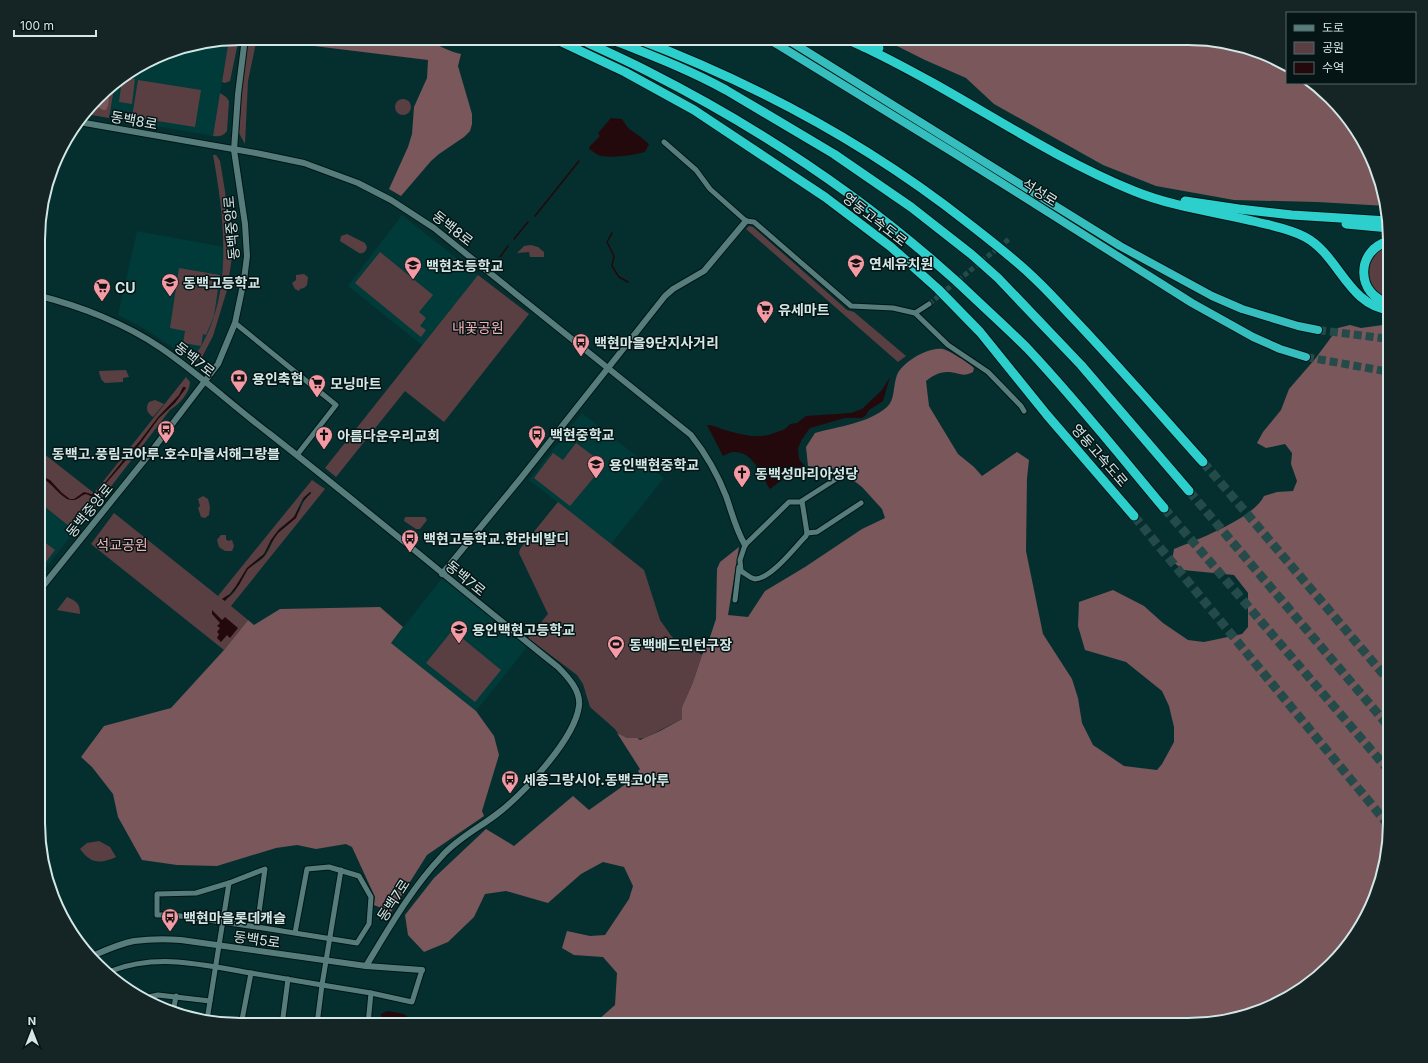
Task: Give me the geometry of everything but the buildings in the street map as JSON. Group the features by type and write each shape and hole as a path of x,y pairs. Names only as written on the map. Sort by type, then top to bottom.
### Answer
{"highway":[{"name":"영동고속도로","path":"568,45 625,72 694,110 825,197 891,247 938,289 980,332 1047,415 1134,516"},
{"name":"영동고속도로","path":"592,45 650,72 719,111 822,175 893,226 955,279 1027,348 1086,415 1164,508"},
{"name":"영동고속도로","path":"625,45 709,81 834,154 911,207 971,254 998,278 1081,365 1189,491"},
{"path":"652,45 723,74 844,137 889,164 942,202 1004,251 1033,277 1103,349 1203,462"},
{"name":"석성로","path":"778,45 1192,302 1253,337 1280,349 1306,357"},
{"path":"796,45 1120,246 1212,296 1242,309 1280,321 1318,330"},
{"path":"859,45 903,66 1077,165 1134,191 1170,204 1225,214 1284,229 1306,238 1318,246 1365,302 1377,308 1383,309"},
{"path":"873,45 1079,160 1136,187 1171,198 1233,208 1292,215 1382,220"},
{"path":"1225,214 1383,227"},
{"path":"1383,243 1378,245 1370,252 1364,271 1365,281 1370,292 1383,301"}],"street":[{"name":"동백중앙로","path":"45,584 147,457 205,382 218,364 235,323 244,280 247,256 245,224 234,150 238,94 245,45"},
{"name":"동백8로","path":"84,123 274,156 318,168 358,183 391,200 434,228 685,430 700,447 712,465 745,545"},
{"path":"664,142 696,170 710,189 746,221 754,222 851,306 892,308 915,313 948,345 988,372 1022,406 1024,411"},
{"path":"442,574 521,478 665,296 673,289 704,271 746,221"},
{"name":"동백7로","path":"45,298 75,307 127,329 160,347 558,667 569,678 576,691 579,706 576,719 562,744 533,780 512,802 458,840 443,854 419,882 366,966"},
{"path":"915,313 929,304"},
{"path":"235,323 336,405 297,456"},
{"path":"735,600 740,560 745,545 789,502 802,501 836,479"},
{"path":"740,560 741,571 749,577 755,579 766,576 806,536 807,533 802,501"},
{"path":"807,533 817,532 862,503"},
{"path":"257,927 266,869 229,883 196,893 157,894 157,915 173,915 223,922 357,943 369,924 371,897 359,876 329,867 307,869 295,933"},
{"path":"317,1018 341,870"},
{"path":"209,1015 229,883"},
{"name":"동백5로","path":"96,955 119,945 146,940 162,939 181,940 366,966 422,970"},
{"path":"112,971 127,965 143,962 174,962 216,967 288,979 371,993 412,1002 422,970"},
{"path":"242,1018 251,973"},
{"path":"283,1018 288,979"},
{"path":"369,1018 371,993"},
{"path":"151,996 158,995 176,996 210,1001"},
{"path":"174,1007 176,996"}],"shaded area":[{"path":"228,45 213,136 109,118 114,91 142,71 177,55"},
{"path":"306,45 437,45 461,54 458,66 472,114 470,131 431,161 401,196 389,189 408,147 412,134 414,107 427,78 428,60"},
{"path":"895,45 1201,45 1251,55 1286,71 1286,84 1306,84 1335,111 1350,131 1363,154 1373,177 1380,206 1234,200 1156,186 1103,165 994,104 966,78"},
{"path":"109,95 108,105 106,110 97,107"},
{"name":"백현초등학교","path":"402,215 478,275 423,346 348,286"},
{"name":"동백고등학교","path":"137,231 224,247 224,261 215,318 207,337 192,360 143,328 118,315"},
{"path":"1350,325 1361,328 1383,325 1383,836 1373,886 1357,921 1335,952 1317,970 1297,985 1274,998 1251,1008 1201,1018 600,1018 615,1005 617,973 603,957 574,955 562,948 567,931 590,936 605,935 629,899 633,886 624,867 603,862 581,874 548,903 506,891 485,894 474,917 448,942 424,952 408,935 405,915 434,878 486,829 514,846 573,796 589,810 640,774 638,771 640,769 617,733 627,738 637,738 640,740 682,719 682,707 693,682 716,619 717,569 720,562 739,547 728,615 748,617 765,591 805,567 862,529 885,518 882,509 862,487 839,469 808,466 806,447 815,433 862,421 879,413 887,407 893,396 897,375 900,370 910,360 924,352 931,350 946,350 974,368 973,372 966,375 944,372 931,377 926,381 929,406 958,454 974,467 982,476 1017,452 1029,460 1027,478 1026,551 1043,634 1072,679 1078,698 1082,723 1093,745 1124,766 1157,770 1174,742 1174,727 1169,706 1162,691 1126,662 1085,650 1078,626 1079,602 1113,590 1144,606 1163,623 1188,640 1204,642 1242,634 1248,627 1248,593 1234,575 1183,570 1172,561 1174,549 1210,534 1237,520 1258,504 1264,496 1277,492 1293,491 1297,481 1291,464 1292,453 1285,444 1266,448 1257,443 1263,432 1281,410 1289,389 1315,359 1338,328"},
{"name":"용인백현중학교","path":"582,413 664,478 611,544 529,480"},
{"path":"45,507 75,531 45,568"},
{"name":"용인백현고등학교","path":"442,578 528,646 476,711 391,643"},
{"path":"380,607 403,627 391,643 476,711 494,736 499,755 482,811 484,816 427,855 391,912 374,905 375,897 352,847 346,844 316,849 297,845 276,848 217,866 177,865 142,860 118,817 113,794 92,767 81,757 104,726 171,708 224,650 248,620 254,625 280,609"}],"green space":[{"path":"228,45 238,45 230,81 225,83 222,82"},
{"path":"248,45 256,45 248,81 245,144 239,133 243,76"},
{"path":"131,78 135,79 132,104 119,102 121,85"},
{"path":"138,80 201,90 195,127 132,117"},
{"path":"114,91 109,118 90,115"},
{"path":"220,93 229,101 227,131 221,136 213,136"},
{"path":"403,99 409,101 411,107 409,113 403,115 397,113 395,107 397,101"},
{"path":"213,155 216,155 220,161 225,191 232,257 227,290 213,336 201,359 195,362 192,360 206,338 215,313 221,287 223,234 221,207"},
{"path":"749,226 753,227 847,310 854,312 906,356 898,362 746,229"},
{"path":"347,234 365,243 367,247 363,253 359,253 340,241 341,236"},
{"path":"531,245 538,247 544,252 544,257 530,257 529,252 517,253 524,246"},
{"path":"1383,247 1383,296 1373,289 1368,275 1370,260 1375,252"},
{"path":"380,252 433,295 419,312 426,318 420,326 426,330 421,337 355,283"},
{"path":"179,268 220,275 214,316 206,335 203,334 201,346 183,343 185,331 170,328"},
{"path":"304,274 308,277 307,285 299,291 295,289 292,283 296,280 296,275"},
{"name":"내꽃공원","path":"478,275 529,314 444,422 405,391 336,477 325,468"},
{"path":"126,370 129,377 123,378 123,382 105,383 101,378 99,371"},
{"path":"186,377 190,382 190,386 183,398 170,410 75,531 45,507 45,455 94,493"},
{"path":"155,400 164,404 153,417 149,414 147,406 149,402"},
{"path":"576,443 600,461 600,470 570,506 534,478 553,453 563,460"},
{"name":"석교공원","path":"312,480 325,489 231,606 248,620 224,650 91,544 114,513 218,596","holes":["310,492 311,493 290,523 278,533 264,557 247,570 231,596 222,599 230,594 247,568 264,554 271,540 279,529 294,517 303,498"]},
{"path":"203,496 208,499 210,507 209,515 205,518 201,517 198,508 200,506 198,499"},
{"path":"558,502 644,570 660,620 672,637 702,655 693,682 682,707 682,719 645,738 628,738 620,735 590,707 583,684 577,675 528,638 548,614 519,553 520,549"},
{"path":"405,517 425,517 427,520 420,529 416,529 404,521"},
{"path":"221,535 226,535 226,539 228,541 232,540 234,546 232,551 225,551 219,547 217,540"},
{"path":"45,542 55,550 45,563"},
{"path":"67,597 77,603 80,614 57,610"},
{"path":"451,632 456,633 501,670 475,702 426,663"},
{"path":"99,841 110,847 116,857 100,862 88,858 80,849 87,843"}],"water":[{"path":"611,118 622,119 628,128 649,144 645,152 608,157 598,155 589,149 600,136 598,133"},
{"path":"890,377 883,401 869,410 862,418 845,418 810,428 802,439 798,448 799,459 804,465 791,471 770,489 752,460 747,456 742,453 735,452 723,456 707,425 745,435 764,436 784,429 790,424 797,423 806,416 851,413 862,409 882,390"},
{"path":"183,387 185,387 186,388 175,403 159,418 140,444 95,496 93,497 86,494 76,500 68,499 45,480 45,478 50,480 70,499 74,499 84,492 95,495 158,417 179,395"},
{"path":"310,492 311,493 302,502 296,518 278,533 264,556 248,569 239,585 225,601 222,599 230,594 247,568 264,554 271,540 277,532 294,517 304,498"},
{"path":"212,610 222,620 225,617 238,628 230,638 227,635 221,642 217,638 219,634 217,632 220,628 217,626 220,623 212,614"},
{"path":"387,1011 406,1015 408,1018 381,1018 381,1014"}],"waterway":[{"path":"535,216 579,161"},
{"path":"514,239 528,222"},
{"path":"612,233 607,242 614,256 612,266 619,277 628,282"},
{"path":"500,257 508,246"}],"tunnel":[{"path":"929,304 1009,239"},
{"path":"1318,330 1383,338"},
{"path":"1306,357 1383,371"},
{"path":"1203,462 1383,674"},
{"path":"1189,491 1383,720"},
{"path":"1164,508 1383,764"},
{"path":"1134,516 1383,818"}],"place":[{"name":"연세유치원","path":"856,278"},
{"name":"백현초등학교","path":"413,280"},
{"name":"동백고등학교","path":"170,297"},
{"name":"CU","path":"102,302"},
{"name":"유세마트","path":"765,324"},
{"name":"백현마을9단지사거리","path":"581,357"},
{"name":"용인축협","path":"239,393"},
{"name":"모닝마트","path":"317,398"},
{"name":"동백고.풍림코아루.호수마을서해그랑블","path":"166,444"},
{"name":"백현중학교","path":"537,449"},
{"name":"아름다운우리교회","path":"324,450"},
{"name":"용인백현중학교","path":"596,479"},
{"name":"동백성마리아성당","path":"742,488"},
{"name":"백현고등학교.한라비발디","path":"410,553"},
{"name":"용인백현고등학교","path":"459,644"},
{"name":"동백배드민턴구장","path":"616,659"},
{"name":"세종그랑시아.동백코아루","path":"510,794"},
{"name":"백현마을롯데캐슬","path":"170,932"}]}
